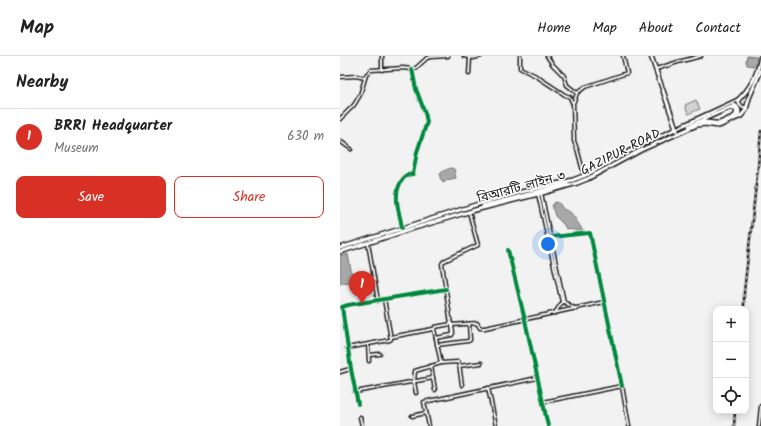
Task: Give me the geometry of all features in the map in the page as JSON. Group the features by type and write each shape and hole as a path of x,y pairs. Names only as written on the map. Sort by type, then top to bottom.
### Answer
{"main road":[{"path":"651,56 677,131"},
{"path":"677,131 738,100 744,95 756,76 761,56"},
{"path":"677,131 701,124 719,126 741,116 744,113 761,70"},
{"path":"738,100 742,107 746,107"},
{"path":"730,104 735,105 738,108 739,113 737,118"},
{"name":"বিআরটি লাইন ৩","path":"340,250 432,221 580,180 634,151 677,131 731,107 735,108 736,110 735,116 720,123 705,121 700,122"},
{"path":"713,115 712,119 715,123"},
{"name":"GAZIPUR ROAD","path":"340,250 402,228 488,201 573,180 639,146 677,131"},
{"name":"GAZIPUR ROAD","path":"340,250 469,212 577,183 677,131"}],"street":[{"path":"382,56 382,70"},
{"path":"340,119 354,106 360,95 366,75 371,70 403,68 412,69 416,68 426,57 448,56"},
{"path":"464,56 470,58 481,56"},
{"path":"520,56 520,68 536,76 564,95 570,97 573,103 574,141 584,175"},
{"path":"547,56 553,65 564,76 568,85 577,93"},
{"path":"573,103 577,93 585,87 627,73 623,56"},
{"path":"656,70 701,56"},
{"path":"468,74 470,58"},
{"path":"402,228 396,198 397,192 401,182 407,175 413,174 418,147 427,122 416,89 412,69"},
{"path":"340,77 356,76 365,78"},
{"path":"340,141 351,149"},
{"path":"540,194 563,302 555,313"},
{"path":"540,194 563,302 576,309"},
{"path":"435,338 452,335 453,332 442,264 443,262 478,245 469,212"},
{"path":"550,237 590,233 630,426"},
{"path":"368,243 378,301"},
{"path":"508,250 548,426"},
{"path":"358,404 342,308 348,305 446,289"},
{"path":"384,299 391,337"},
{"path":"348,348 390,340 391,337 434,329 435,327 478,323 479,327 482,328 604,302"},
{"path":"437,345 470,340 469,324"},
{"path":"434,329 441,363"},
{"path":"368,345 369,361"},
{"path":"369,356 380,354"},
{"path":"416,393 414,382 415,371 441,363 458,362 462,384"},
{"path":"459,366 481,363"},
{"path":"431,366 435,390"},
{"path":"340,372 351,369"},
{"path":"355,392 433,378"},
{"path":"429,426 424,402 537,378"},
{"path":"543,402 622,386"},
{"path":"488,388 496,426"},
{"path":"759,426 761,406"},
{"path":"412,416 426,413"},
{"path":"360,416 362,426"}],"shaded area":[{"path":"747,56 757,57 756,65 747,65"},
{"path":"696,100 700,109 688,114 685,105"},
{"path":"451,168 454,169 456,178 446,180 444,183 441,180 440,175 442,172"},
{"path":"555,202 559,203 563,209 570,212 583,231 566,229 555,216 552,206"},
{"path":"348,254 353,281 340,284 340,256"}],"railway":[{"path":"744,306 744,292 761,131"},
{"path":"734,426 735,414"}],"cycle path":[{"path":"402,228 397,205 398,187 407,175 413,174 417,152 427,122 416,89 412,69"},
{"path":"550,237 590,233 622,386"},
{"path":"508,250 548,426"},
{"path":"358,404 351,369 342,307 446,289"}],"place":[{"name":"BRRI Headquarter","path":"362,304"}]}
